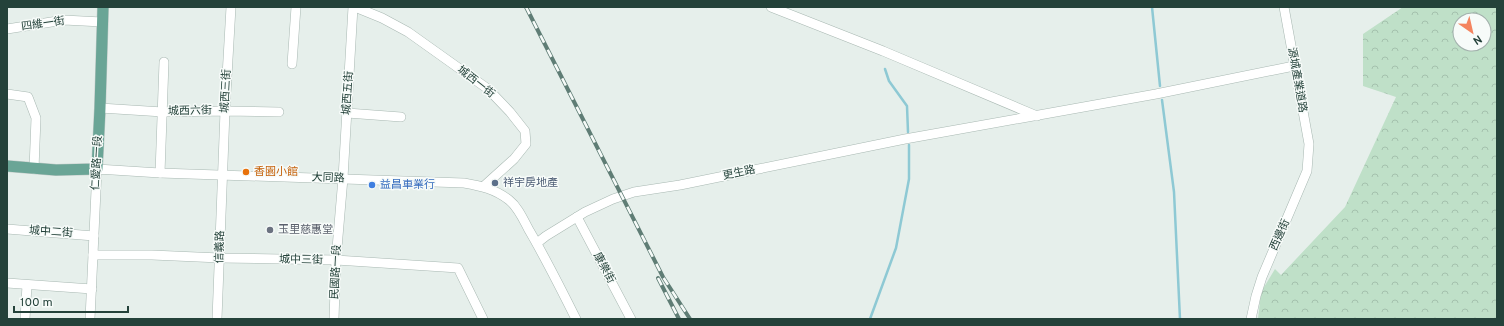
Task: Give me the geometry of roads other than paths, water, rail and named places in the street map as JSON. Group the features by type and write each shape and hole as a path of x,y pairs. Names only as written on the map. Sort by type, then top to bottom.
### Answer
{"main road":[{"name":"仁愛路一段","path":"97,169 103,7"},
{"name":"大同路","path":"7,166 56,170 97,169"}],"street":[{"name":"城西三街","path":"222,174 231,7"},
{"path":"292,64 296,7"},
{"name":"城西五街","path":"343,178 354,7"},
{"name":"城西一街","path":"354,7 382,18 408,32 488,89 510,112 525,131 526,144 514,159 484,186"},
{"path":"771,7 883,51 1037,116"},
{"name":"源城產業道路","path":"1284,7 1309,144 1308,153"},
{"name":"四維一街","path":"7,29 64,20 102,22"},
{"path":"160,173 164,62"},
{"name":"更生路","path":"537,243 577,217 613,199 634,192 680,185 905,139 1161,93 1294,66"},
{"path":"7,94 28,97 36,118 34,169"},
{"name":"城西六街","path":"100,108 163,112 279,112"},
{"path":"347,113 401,117"},
{"name":"西邊街","path":"1251,319 1262,277 1307,171 1308,153"},
{"name":"大同路","path":"97,169 160,173 464,183 484,186 498,192 510,201 518,211 537,243 576,319"},
{"name":"仁愛路一段","path":"90,319 97,169"},
{"name":"信義路","path":"217,319 222,174"},
{"name":"民國路一段","path":"334,319 336,260 343,178"},
{"name":"康樂街","path":"577,217 631,319"},
{"name":"城中二街","path":"7,229 94,236"},
{"name":"城中三街","path":"93,255 152,255 336,260 458,268 482,317"},
{"path":"7,283 92,289"},
{"path":"25,319 27,285"}],"waterway":[{"path":"1152,7 1160,86"},
{"path":"885,69 889,81 907,106 908,132"},
{"path":"1162,100 1174,192 1180,319"},
{"path":"870,319 896,248 909,179 909,145"}],"railway":[{"path":"526,7 663,277 690,319"},
{"path":"658,278 679,319"}],"place":[{"name":"香園小館","path":"246,172"},
{"name":"祥宇房地產","path":"495,183"},
{"name":"益昌車業行","path":"372,185"},
{"name":"玉里慈惠堂","path":"270,230"}]}
